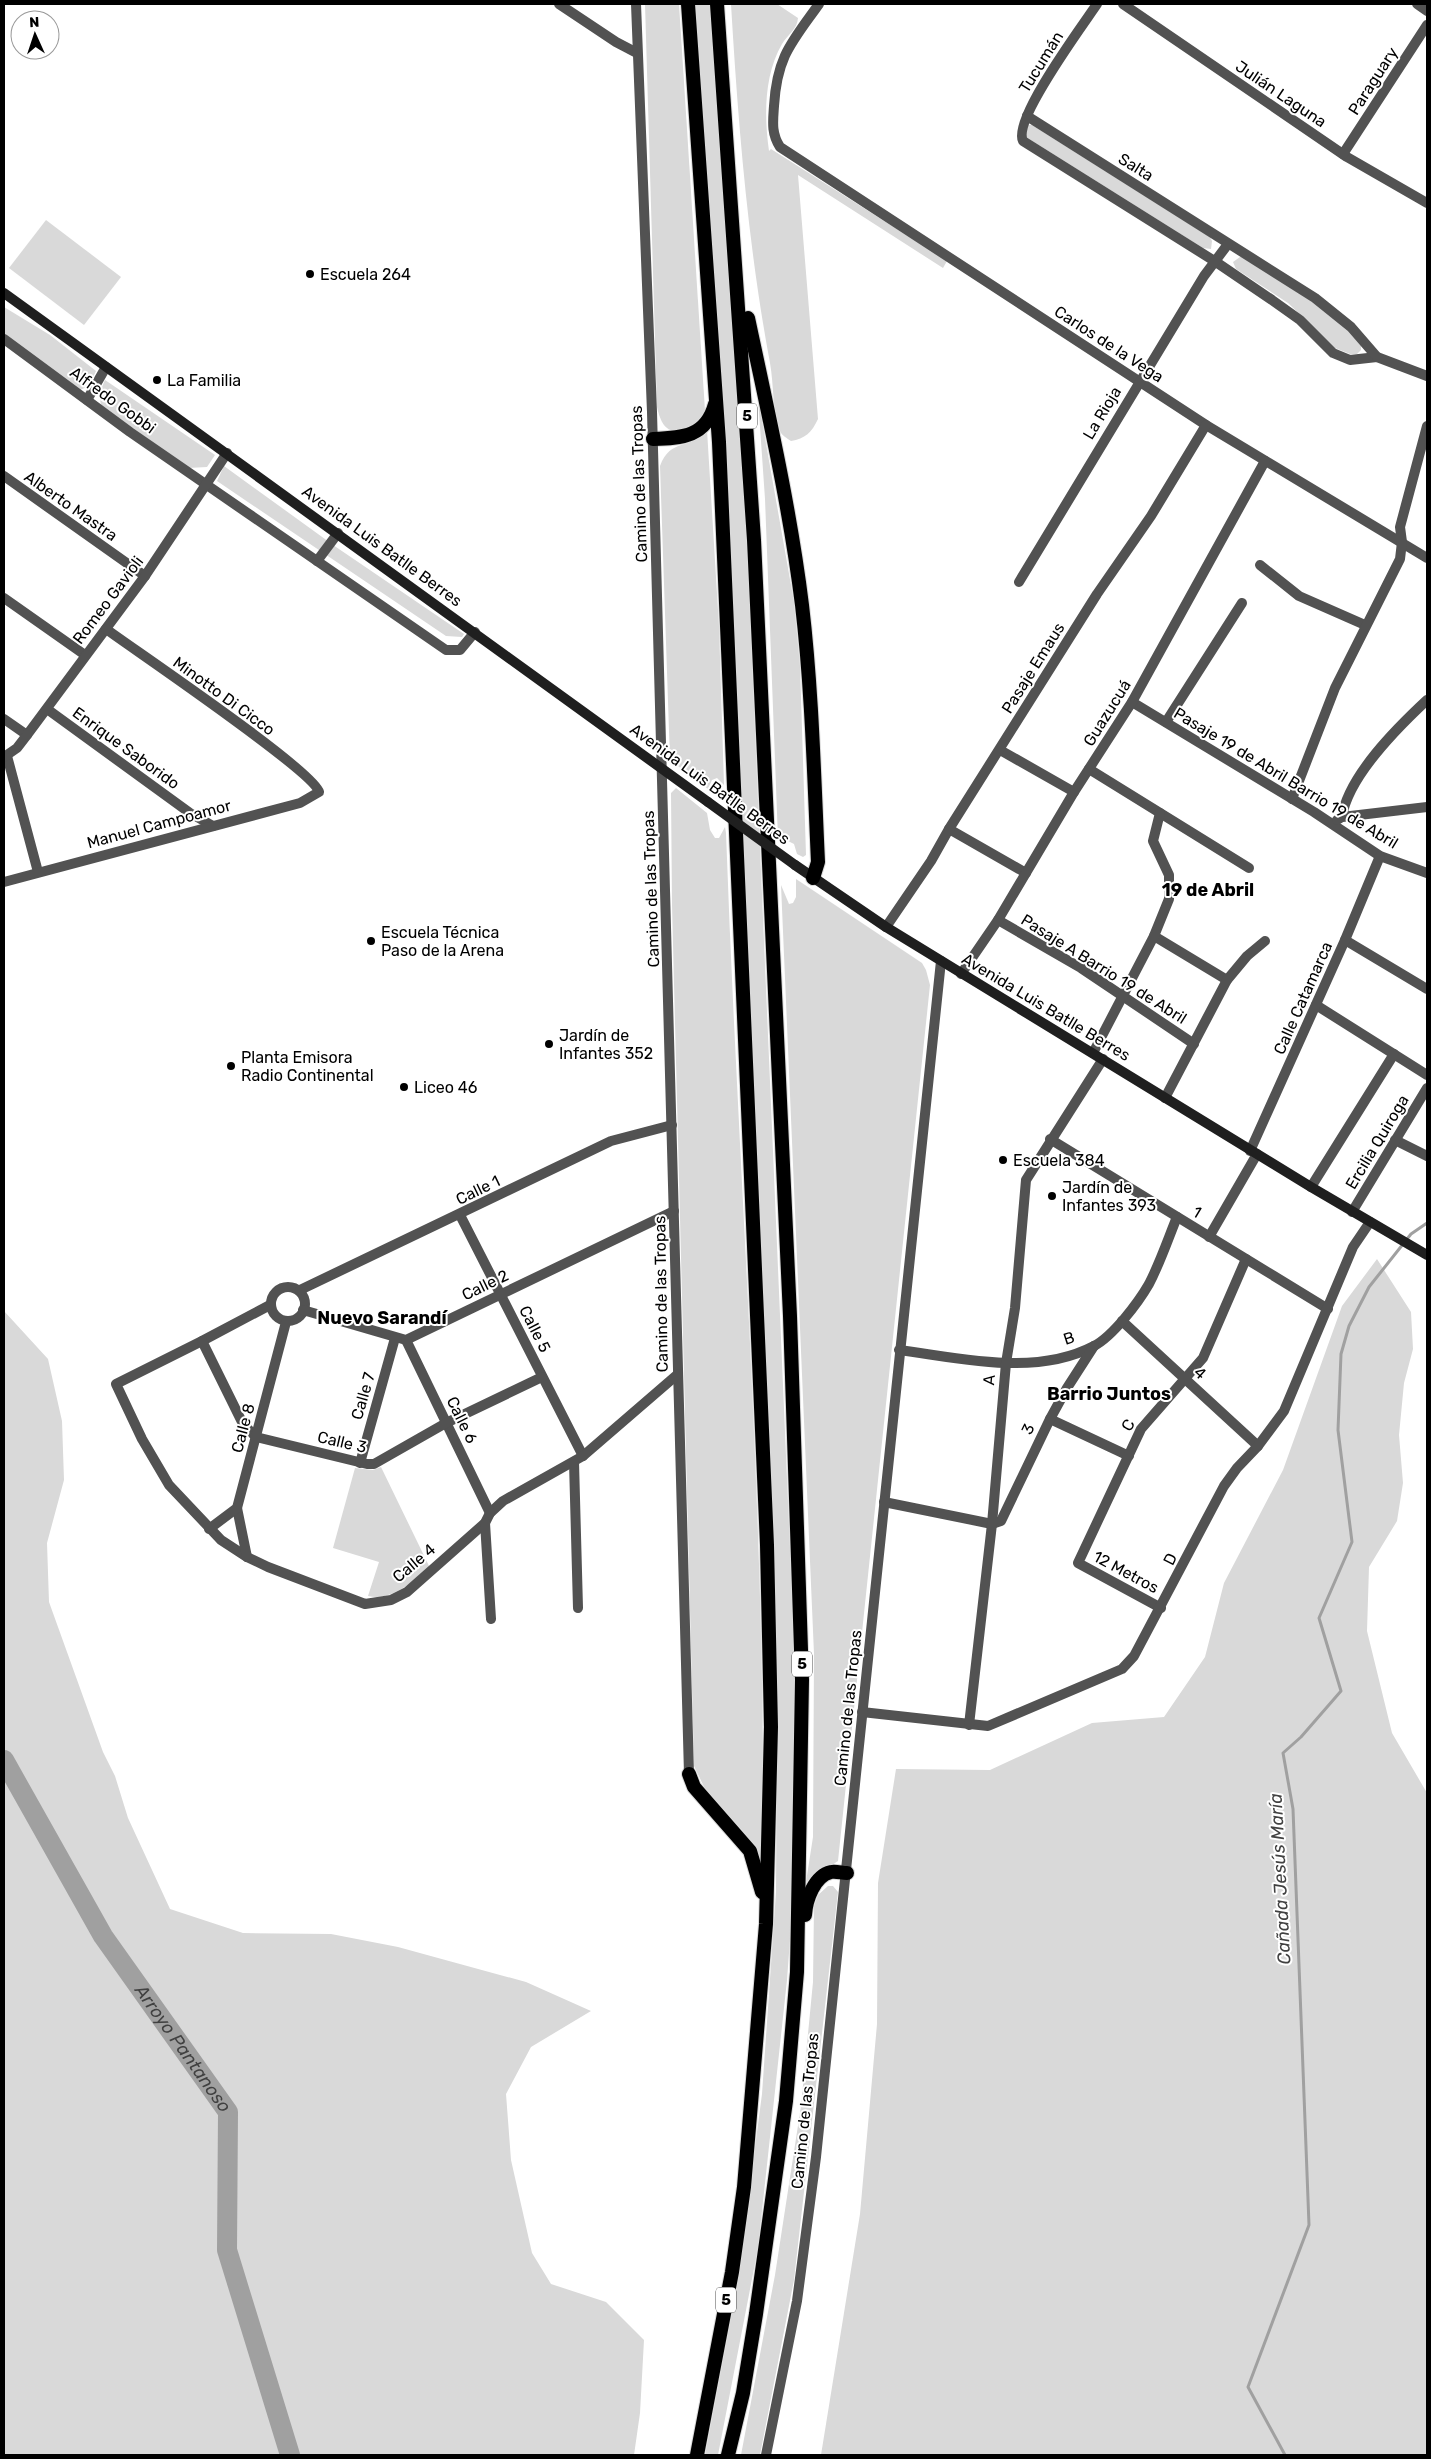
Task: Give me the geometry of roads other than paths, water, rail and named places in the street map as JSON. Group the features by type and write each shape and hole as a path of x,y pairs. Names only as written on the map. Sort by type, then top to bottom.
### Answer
{"highway":[{"name":"5","path":"688,4 716,399 768,1545 771,1727 766,1924 744,2187 732,2272 697,2455"},
{"name":"5","path":"717,4 755,550 799,1544 802,1698 798,1947 786,2101 756,2314 743,2393 728,2455"},
{"path":"736,264 764,393 802,604 809,681 818,862 813,878"},
{"path":"653,439 675,438 697,432 707,423 716,399"},
{"path":"689,1774 694,1786 750,1851 762,1894 766,1924"},
{"path":"798,1947 810,1896 816,1883 831,1872 847,1873"}],"main road":[{"name":"Avenida Luis Batlle Berres","path":"4,293 813,878 886,928 1352,1212 1427,1255"}],"street":[{"path":"559,4 616,42 637,53"},
{"name":"Camino de las Tropas","path":"636,4 653,439 689,1774"},
{"name":"Carlos de la Vega","path":"819,4 780,62 776,85 773,128 774,136 780,147 1206,425 1427,558"},
{"name":"Tucumán","path":"1023,141 1021,131 1033,102 1052,70 1098,4"},
{"name":"Julián Laguna","path":"1123,4 1343,154 1427,203"},
{"path":"1416,4 1427,10"},
{"name":"Paraguary","path":"1343,154 1427,25"},
{"name":"Salta","path":"1027,116 1337,314 1377,357 1427,376"},
{"name":"Salta","path":"1023,141 1216,262 1300,320 1333,353 1350,360 1377,357"},
{"path":"1216,262 1228,244"},
{"name":"La Rioja","path":"1019,582 1139,381 1204,276 1216,262"},
{"name":"Alfredo Gobbi","path":"4,340 86,400 446,650 460,650 475,632"},
{"path":"86,400 106,367"},
{"name":"Pasaje Emaus","path":"886,928 931,861 948,829 1000,750 1097,594 1151,516 1206,425"},
{"path":"1292,799 1331,697 1365,625 1373,615 1400,559 1402,542 1400,527 1427,426"},
{"name":"Romeo Gavioli","path":"5,756 27,735 145,576 227,453"},
{"name":"Guazucuá","path":"961,974 998,920 1074,792 1132,702 1266,461"},
{"name":"Alberto Mastra","path":"4,476 145,576"},
{"path":"317,561 338,533"},
{"path":"1260,564 1299,596 1365,625"},
{"path":"4,598 85,655"},
{"path":"1166,722 1242,603"},
{"name":"Minotto Di Cicco","path":"106,629 193,690 300,770 318,786 319,792"},
{"path":"1342,817 1350,795 1366,769 1390,737 1427,700"},
{"name":"Pasaje 19 de Abril Barrio 19 de Abril","path":"1132,702 1292,799 1380,856 1427,873"},
{"name":"Enrique Saborido","path":"47,709 190,813 213,826"},
{"path":"4,719 27,735"},
{"path":"1000,750 1074,792"},
{"path":"5,756 38,872"},
{"path":"1089,769 1249,868"},
{"name":"Manuel Campoamor","path":"4,882 300,803 319,792"},
{"path":"1332,824 1342,817 1427,807"},
{"path":"1093,1053 1154,936 1169,899 1171,882 1153,841 1160,813"},
{"path":"948,829 1026,873"},
{"name":"Calle Catamarca","path":"1209,1236 1254,1152 1380,856"},
{"name":"Pasaje A Barrio 19 de Abril","path":"998,920 1122,995 1194,1044"},
{"path":"1154,936 1227,980"},
{"path":"1345,940 1427,989"},
{"path":"1166,1098 1227,980 1247,956 1264,941"},
{"name":"Camino de las Tropas","path":"766,2455 803,2263 847,1873 899,1350 918,1198 941,961"},
{"path":"1316,1006 1427,1075"},
{"path":"1311,1187 1394,1054"},
{"name":"A","path":"969,1726 992,1524 1006,1363 1015,1308 1026,1180 1050,1139 1103,1059"},
{"name":"Ercilia Quiroga","path":"1352,1212 1427,1088"},
{"name":"Calle 1","path":"300,1290 611,1141 672,1125"},
{"name":"1","path":"1050,1139 1328,1309"},
{"path":"1395,1140 1427,1156"},
{"name":"Calle 2","path":"401,1339 501,1295 674,1211"},
{"name":"Calle 5","path":"460,1215 542,1377 579,1459 578,1608"},
{"name":"B","path":"899,1350 1006,1363 1049,1360 1094,1346 1122,1322 1150,1283 1176,1217"},
{"name":"D","path":"862,1712 969,1726 988,1726 1004,1721 1122,1669 1134,1656 1161,1608 1224,1486 1236,1468 1258,1446 1284,1411 1353,1247 1370,1222"},
{"name":"C","path":"1078,1563 1141,1429 1203,1358 1246,1259"},
{"path":"256,1436 243,1424 202,1341 270,1305 274,1294 285,1286 300,1290 303,1298 303,1310 295,1320 286,1322 275,1315 270,1305"},
{"path":"303,1310 401,1339"},
{"name":"Calle 8","path":"237,1508 286,1322"},
{"name":"4","path":"1122,1322 1258,1446"},
{"name":"Calle 6","path":"401,1339 446,1423 487,1518 491,1619"},
{"name":"Calle 7","path":"360,1462 401,1339"},
{"name":"Calle 4","path":"202,1341 116,1384 142,1439 169,1485 209,1529 247,1558 364,1604 377,1603 407,1592 503,1501 579,1459 678,1374"},
{"name":"3","path":"992,1524 1001,1521 1066,1388 1094,1346"},
{"name":"Calle 3","path":"256,1436 374,1464 446,1423 542,1377"},
{"path":"1050,1419 1129,1456"},
{"path":"884,1502 992,1524"},
{"path":"209,1529 237,1508 247,1558"},
{"name":"12 Metros","path":"1078,1563 1161,1608"}],"waterway":[{"name":"Cañada Jesús María","path":"1285,2455 1248,2387 1309,2225 1293,1809 1283,1753 1301,1737 1341,1691 1319,1618 1352,1542 1338,1430 1341,1354 1349,1326 1369,1287 1411,1234 1427,1223"},
{"name":"Arroyo Pantanoso","path":"4,1760 103,1936 228,2112 227,2250 290,2455"}],"place":[{"name":"Escuela 264","path":"310,274"},
{"name":"La Familia","path":"157,380"},
{"name":"Escuela Técnica Paso de la Arena","path":"371,941"},
{"name":"Jardín de Infantes 352","path":"549,1044"},
{"name":"Planta Emisora Radio Continental","path":"231,1066"},
{"name":"Liceo 46","path":"404,1087"},
{"name":"Escuela 384","path":"1003,1160"},
{"name":"Jardín de Infantes 393","path":"1052,1196"}],"district":[{"name":"19 de Abril","path":"1208,890"},
{"name":"Nuevo Sarandí","path":"382,1318"},
{"name":"Barrio Juntos","path":"1109,1394"}]}
